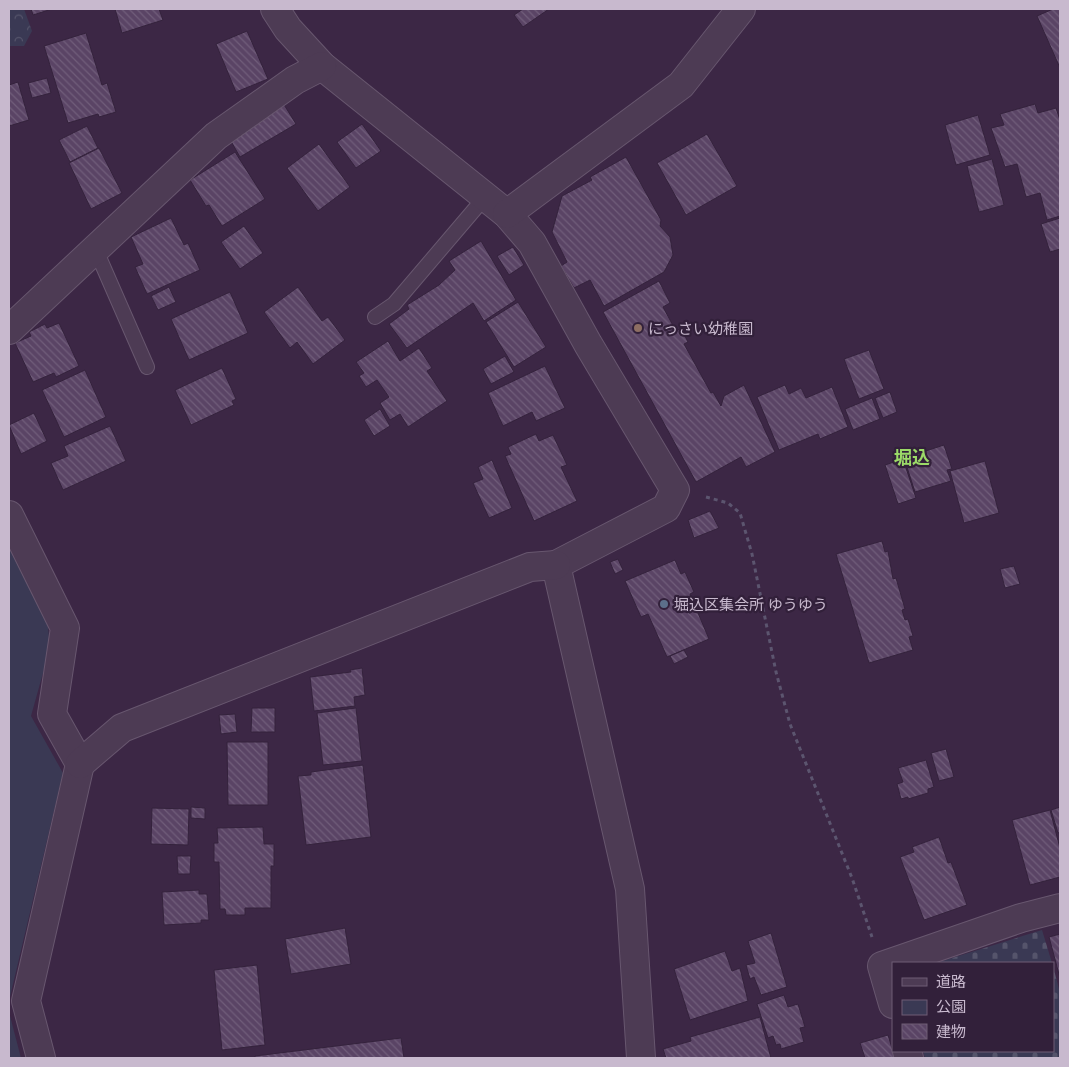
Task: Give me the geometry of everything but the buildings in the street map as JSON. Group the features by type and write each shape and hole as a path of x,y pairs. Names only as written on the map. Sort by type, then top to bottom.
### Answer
{"street":[{"path":"41,1058 26,1001 80,764 122,728 530,568 556,565 666,508 675,490 588,344 532,243 507,214 486,196 322,66 288,29 275,9"},
{"path":"507,214 681,85 739,9"},
{"path":"9,330 216,136 295,80 322,66"},
{"path":"9,515 65,628 52,714 80,764"},
{"path":"556,565 630,889 641,1058"},
{"path":"894,962 1021,918 1060,908"},
{"path":"892,963 882,966 892,1001"}],"lane":[{"path":"376,317 394,304 486,196"},
{"path":"95,248 147,367"}],"path":[{"path":"675,490 728,503 740,513 752,554 776,672 790,724 852,878 882,966"}],"green space":[{"path":"9,9 24,9 32,31 24,46 9,46"},
{"path":"9,547 47,616 50,648 31,716 63,773 9,1001"},
{"path":"1042,930 1052,962 939,962"},
{"path":"1054,970 1060,993 1060,1058 925,1058 923,1052 1054,1052"},
{"path":"9,1012 21,1058 9,1058"}],"place":[{"name":"にっさい幼稚園","path":"638,328"},
{"name":"堀込区集会所 ゆうゆう","path":"664,604"}],"district":[{"name":"堀込","path":"912,457"}]}
